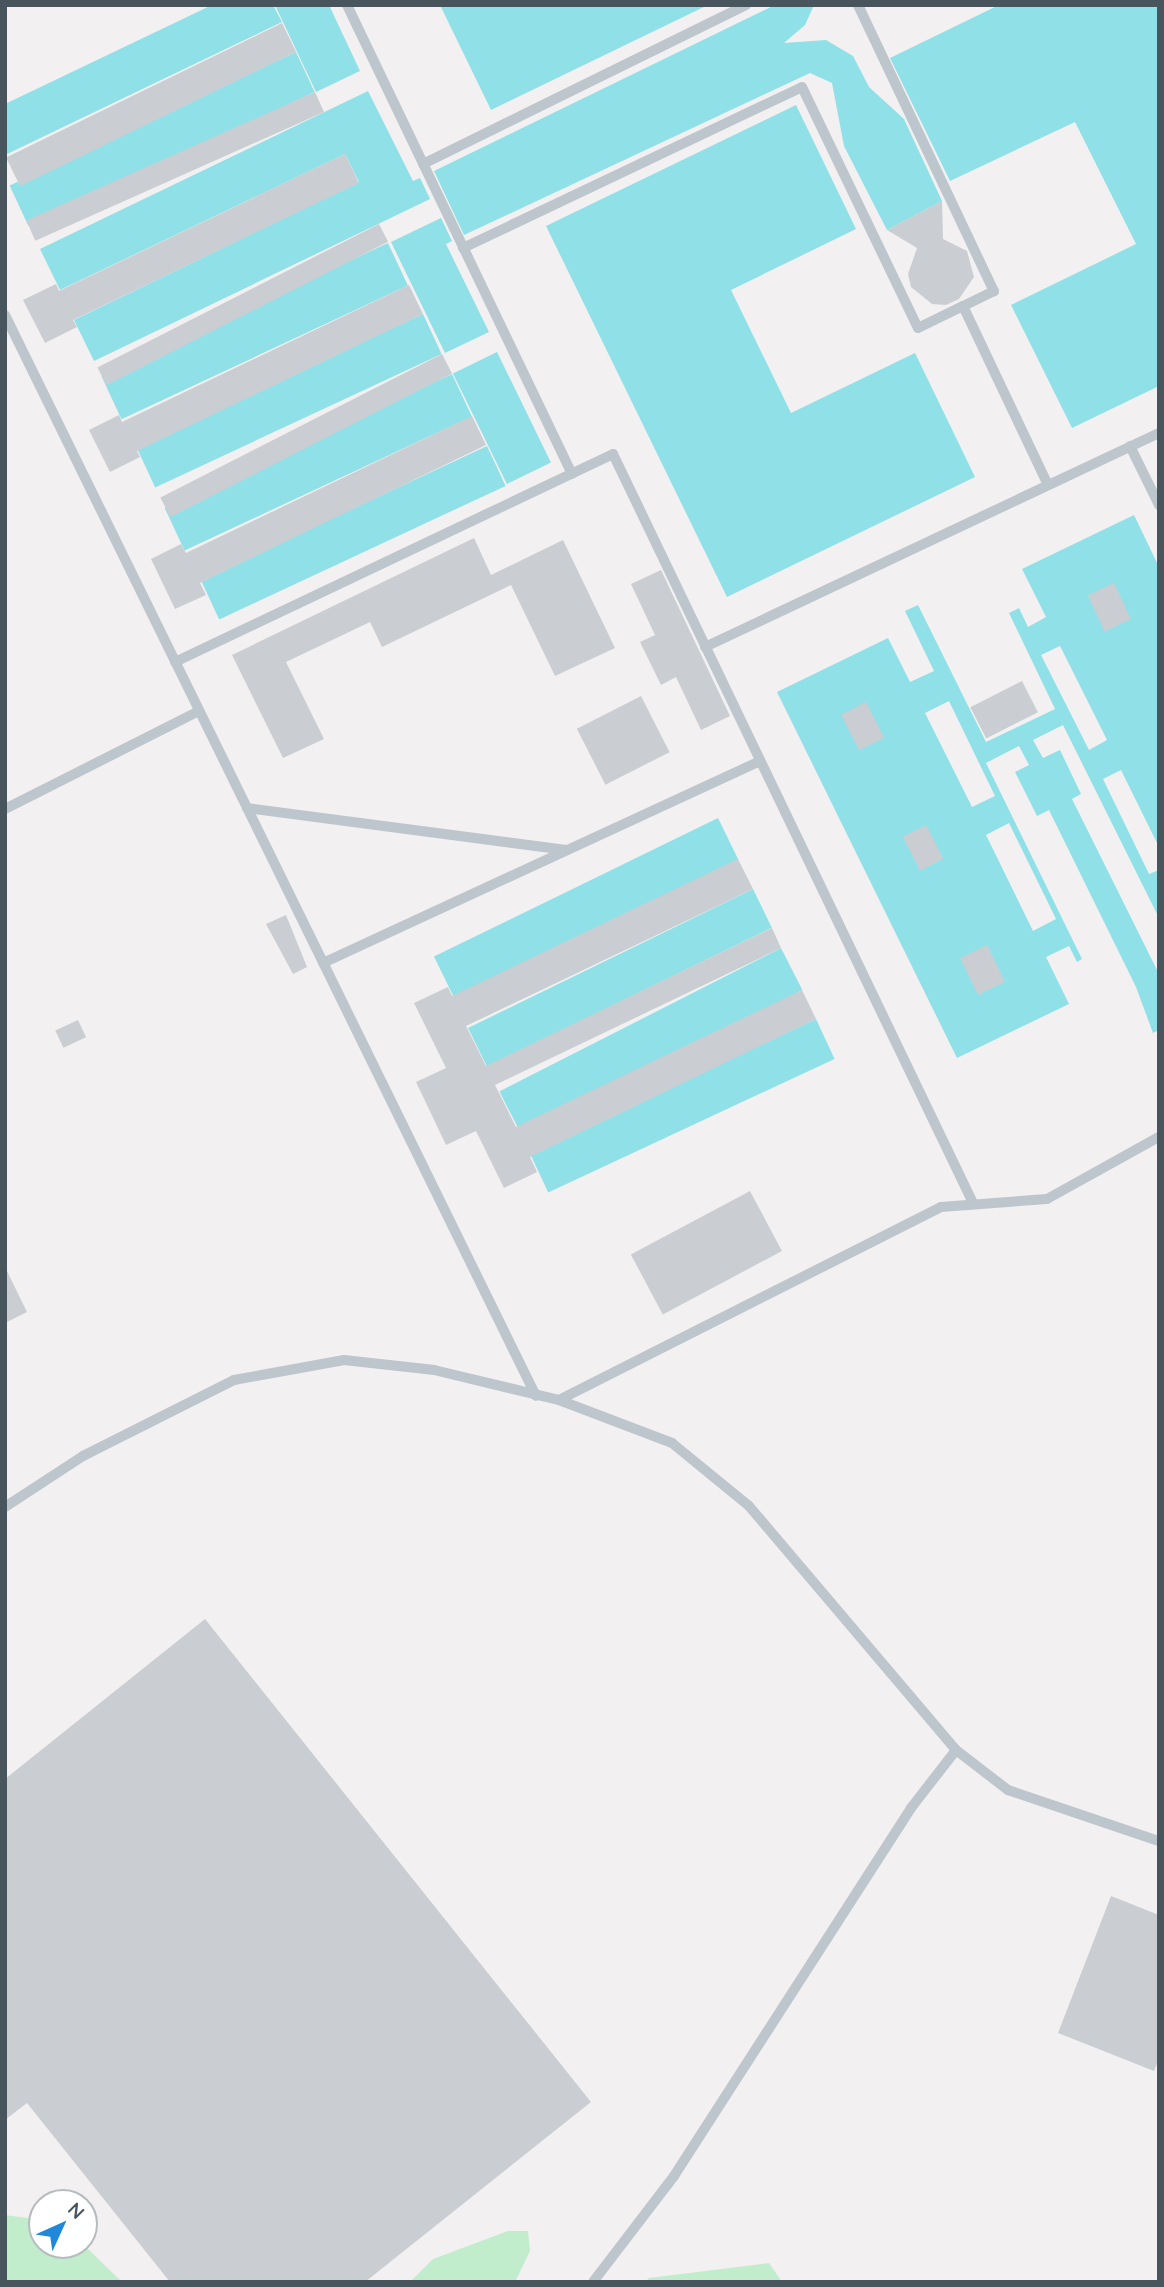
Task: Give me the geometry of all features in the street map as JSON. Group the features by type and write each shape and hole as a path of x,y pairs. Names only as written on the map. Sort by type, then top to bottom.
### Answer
{"lane":[{"path":"347,5 572,474"},
{"path":"423,164 746,5"},
{"path":"463,248 802,87 918,328 995,291 859,8 871,5"},
{"path":"963,306 1048,485"},
{"path":"5,315 536,1396"},
{"path":"705,647 1159,433"},
{"path":"1129,446 1159,505"},
{"path":"175,662 613,454 971,1201"},
{"path":"5,809 199,711"},
{"path":"323,962 760,761"},
{"path":"247,808 568,850"},
{"path":"559,1400 941,1207 971,1201 1046,1199 1159,1137"},
{"path":"5,1507 83,1456 234,1380 344,1360 434,1370 559,1400 672,1443 750,1506 956,1750 1008,1790 1159,1841"},
{"path":"593,2282 674,2176 911,1808 956,1750"}],"green space":[{"path":"5,2215 28,2218 28,2259 98,2259 122,2282 5,2282"},
{"path":"508,2231 528,2231 530,2251 515,2282 410,2282 433,2259"},
{"path":"769,2263 782,2282 645,2282 649,2278"}],"water":[{"path":"212,5 273,5 282,22 5,155 5,104"},
{"path":"275,5 329,5 360,71 316,92"},
{"path":"440,5 708,5 491,110"},
{"path":"775,5 814,5 805,25 784,43 826,40 853,56 869,87 904,119 942,201 887,230 844,146 832,83 810,73 464,235 434,171"},
{"path":"999,5 1159,5 1159,386 1072,428 1011,305 1136,244 1075,122 950,181 890,58"},
{"path":"296,52 315,92 28,225 10,186"},
{"path":"368,91 413,181 420,178 430,199 94,361 74,320 359,182 345,154 60,290 40,249"},
{"path":"796,105 856,229 731,290 791,413 915,353 975,477 727,597 546,226"},
{"path":"441,218 452,241 446,244 489,332 445,353 391,242"},
{"path":"388,243 408,286 121,419 102,377"},
{"path":"423,314 442,354 155,487 137,448"},
{"path":"497,352 551,463 507,484 453,373"},
{"path":"452,374 472,417 185,551 165,508"},
{"path":"487,446 506,486 219,619 201,580"},
{"path":"1134,515 1159,567 1159,847 1121,770 1103,779 1149,874 1159,870 1159,918 1063,725 1033,740 1043,758 1060,750 1081,794 1072,799 1159,974 1159,1030 1153,1033 1136,987 1049,810 1037,816 1015,772 1029,765 1019,746 986,763 1082,959 1077,962 1069,946 1046,957 1069,1004 957,1058 777,692 888,638 910,682 934,671 905,611 918,605 986,742 1055,709 1009,613 1019,608 1028,627 1046,617 1022,569","holes":["1060,646 1107,740 1089,750 1041,655","949,701 995,796 972,807 925,713","1009,823 1056,919 1033,931 986,835"]},
{"path":"718,818 738,859 454,998 434,957"},
{"path":"753,889 772,928 487,1067 468,1028"},
{"path":"781,948 802,990 521,1133 499,1091"},
{"path":"816,1019 835,1059 548,1192 530,1153"}],"building":[{"path":"282,23 296,52 20,186 6,158"},
{"path":"315,92 324,112 35,241 26,221"},
{"path":"345,154 359,183 73,320 77,327 45,343 23,300 56,284 59,291"},
{"path":"942,201 943,239 967,251 974,277 959,299 946,305 932,304 911,287 908,274 917,248 887,230"},
{"path":"379,224 388,242 107,385 97,367"},
{"path":"409,285 423,314 137,451 140,457 110,472 89,430 119,415 122,422"},
{"path":"442,354 452,374 170,517 160,497"},
{"path":"472,416 486,445 200,583 206,595 175,609 151,559 181,544 186,553"},
{"path":"474,538 491,575 563,540 615,648 555,676 511,585 382,647 370,622 286,662 324,739 283,758 232,655"},
{"path":"661,570 730,716 701,730 676,677 661,685 640,642 655,635 631,584"},
{"path":"1114,583 1131,619 1105,632 1088,595"},
{"path":"1022,681 1038,712 986,739 970,707"},
{"path":"641,696 670,752 605,785 577,729"},
{"path":"866,702 884,738 859,750 841,715"},
{"path":"926,825 943,859 920,871 903,837"},
{"path":"738,859 753,889 466,1026 486,1066 772,928 781,948 495,1085 516,1127 802,990 816,1019 530,1157 537,1172 504,1188 476,1131 446,1145 416,1082 446,1068 414,1003 448,987 452,996"},
{"path":"286,915 307,967 293,974 266,924"},
{"path":"987,945 1005,982 978,995 960,958"},
{"path":"78,1020 86,1037 63,1048 55,1031"},
{"path":"750,1191 782,1251 663,1314 631,1254"},
{"path":"5,1267 27,1312 5,1323"},
{"path":"205,1619 591,2102 365,2282 170,2282 27,2103 5,2120 5,1779"},
{"path":"1111,1896 1159,1915 1159,2059 1154,2071 1058,2033"}]}
